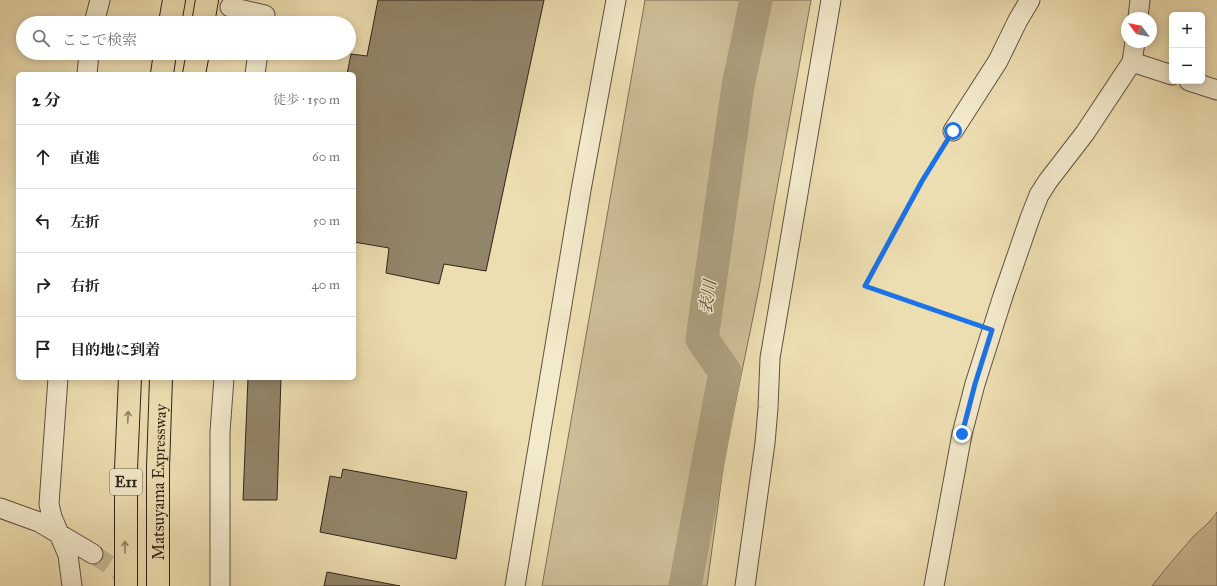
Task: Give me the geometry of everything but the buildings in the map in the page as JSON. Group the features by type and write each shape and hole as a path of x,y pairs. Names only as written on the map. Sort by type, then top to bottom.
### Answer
{"highway":[{"path":"157,16 159,0"},
{"path":"171,16 174,0"},
{"path":"205,16 208,0"},
{"path":"151,72 152,60"},
{"path":"162,72 164,60"},
{"path":"194,72 197,60"},
{"name":"Matsuyama Expressway","path":"126,586 126,469 130,380"},
{"name":"Matsuyama Expressway","path":"158,586 158,468 161,380"}],"street":[{"path":"96,16 100,0"},
{"path":"514,586 581,190 616,0"},
{"path":"745,586 765,443 770,358 831,0"},
{"path":"953,131 998,61 1018,20 1030,0"},
{"path":"1139,12 1140,0"},
{"path":"230,7 266,13"},
{"path":"934,586 962,434 975,384 1003,296 1039,195 1048,180 1085,133 1132,62 1134,48"},
{"path":"87,72 88,60"},
{"path":"254,72 257,60"},
{"path":"1132,62 1169,75"},
{"path":"1198,84 1217,90"},
{"path":"58,380 49,504 52,517 68,555 72,586"},
{"path":"220,586 220,432 224,380"},
{"path":"0,508 39,522 93,554"}],"path":[{"path":"953,131 922,181 865,286 992,330"}],"shaded area":[{"path":"645,0 811,0 759,288 725,454 707,586 542,586"},
{"path":"1217,512 1217,586 1152,586 1193,537 1215,516"}],"waterway":[{"name":"表川","path":"685,586 725,372 702,339 738,86 756,0"}],"tunnel":[{"path":"93,554 141,586"}],"route":[{"path":"953,131 922,181 865,286 992,330 975,384 962,434"}]}
